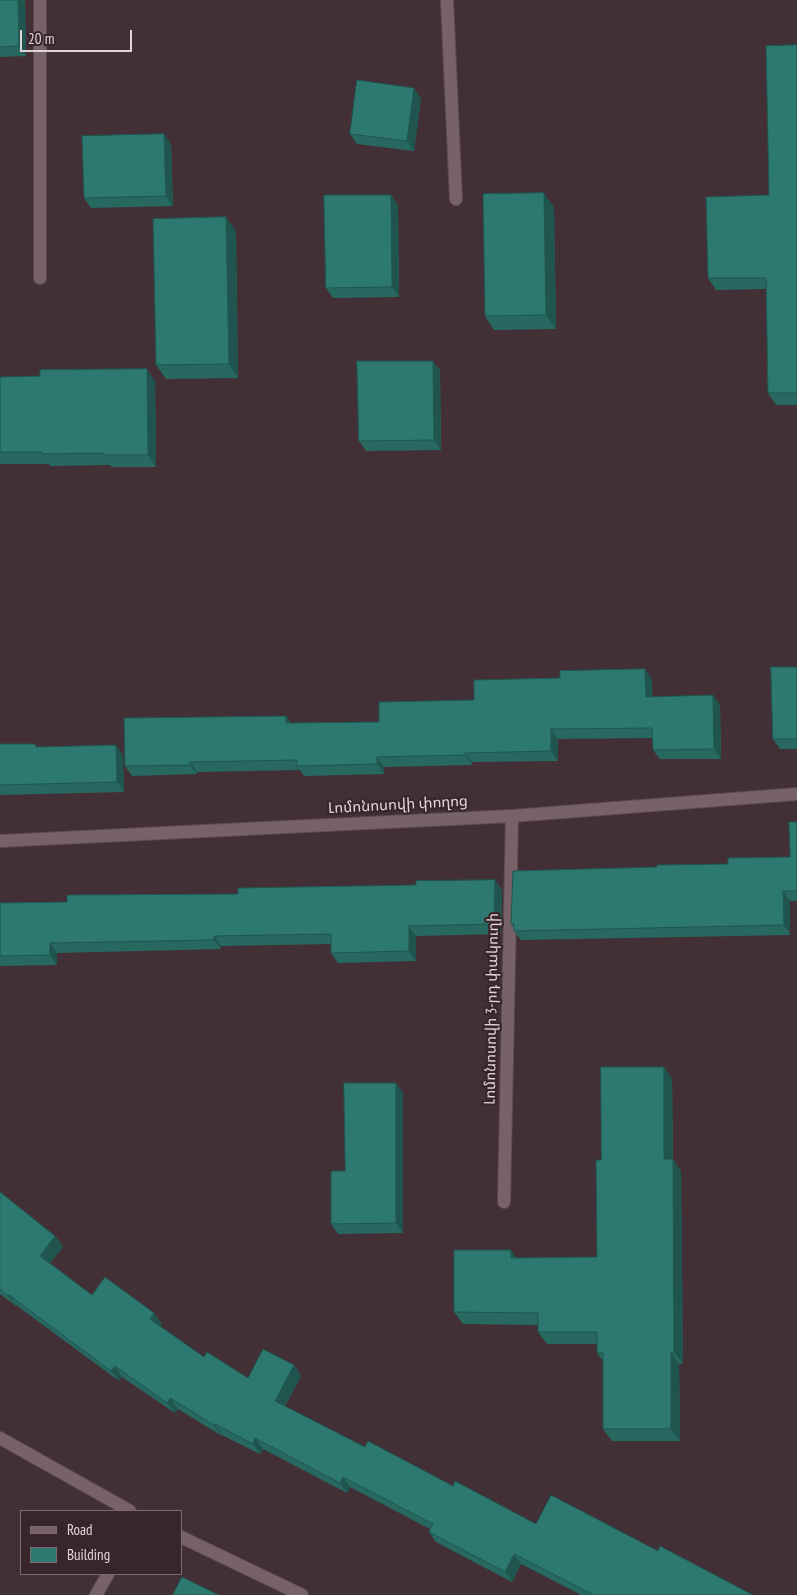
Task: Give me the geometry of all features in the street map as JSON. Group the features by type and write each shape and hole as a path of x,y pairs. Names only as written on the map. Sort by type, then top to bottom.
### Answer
{"street":[{"path":"40,0 40,278"},
{"path":"447,0 456,199"},
{"name":"Լոմոնոսովի փողոց","path":"0,841 512,816 797,794"},
{"name":"Լոմոնոսովի 3-րդ փակուղի","path":"504,1202 512,816"},
{"path":"0,1438 128,1510"},
{"path":"182,1537 302,1595"},
{"path":"96,1595 107,1575"}],"building":[{"path":"0,0 18,0 19,46 0,47"},
{"path":"797,45 797,393 768,393 766,278 708,278 706,197 769,195 766,46"},
{"path":"357,80 414,88 407,141 350,134"},
{"path":"164,134 166,196 84,198 82,136"},
{"path":"544,193 546,315 485,316 483,194"},
{"path":"324,195 391,195 392,287 326,288"},
{"path":"226,217 229,364 156,365 153,219"},
{"path":"357,361 433,361 434,440 359,441"},
{"path":"147,369 148,455 0,452 0,377 40,376 40,370"},
{"path":"771,667 797,667 797,739 773,739"},
{"path":"645,669 646,697 713,695 714,749 653,750 652,728 551,729 551,751 377,757 377,764 297,766 297,760 190,762 190,765 125,766 124,718 286,716 286,723 379,722 379,702 474,700 474,680 560,678 560,671"},
{"path":"0,744 35,744 36,747 116,745 117,782 0,785"},
{"path":"789,822 797,822 797,891 783,891 784,925 514,931 514,924 511,924 513,871 728,864 728,858 790,857"},
{"path":"495,880 494,924 409,926 409,951 331,953 331,934 214,936 214,940 50,943 50,955 0,956 0,903 67,902 67,895 238,894 238,888 416,885 416,881"},
{"path":"601,1067 664,1067 664,1159 673,1159 674,1352 671,1352 671,1429 603,1429 603,1353 597,1353 597,1332 538,1332 538,1313 454,1312 454,1250 511,1250 511,1258 597,1257 596,1160 601,1160"},
{"path":"344,1083 396,1083 396,1223 331,1224 331,1171 345,1171"},
{"path":"0,1192 55,1236 40,1256 92,1295 105,1277 154,1313 150,1319 204,1357 207,1352 248,1378 263,1349 294,1365 275,1401 365,1447 368,1441 453,1486 455,1481 536,1524 551,1495 658,1551 660,1546 753,1595 594,1595 514,1554 505,1572 429,1532 433,1524 343,1477 340,1483 255,1438 253,1444 214,1425 170,1398 167,1403 115,1366 111,1371 0,1289"},
{"path":"182,1577 219,1595 173,1595"}]}
